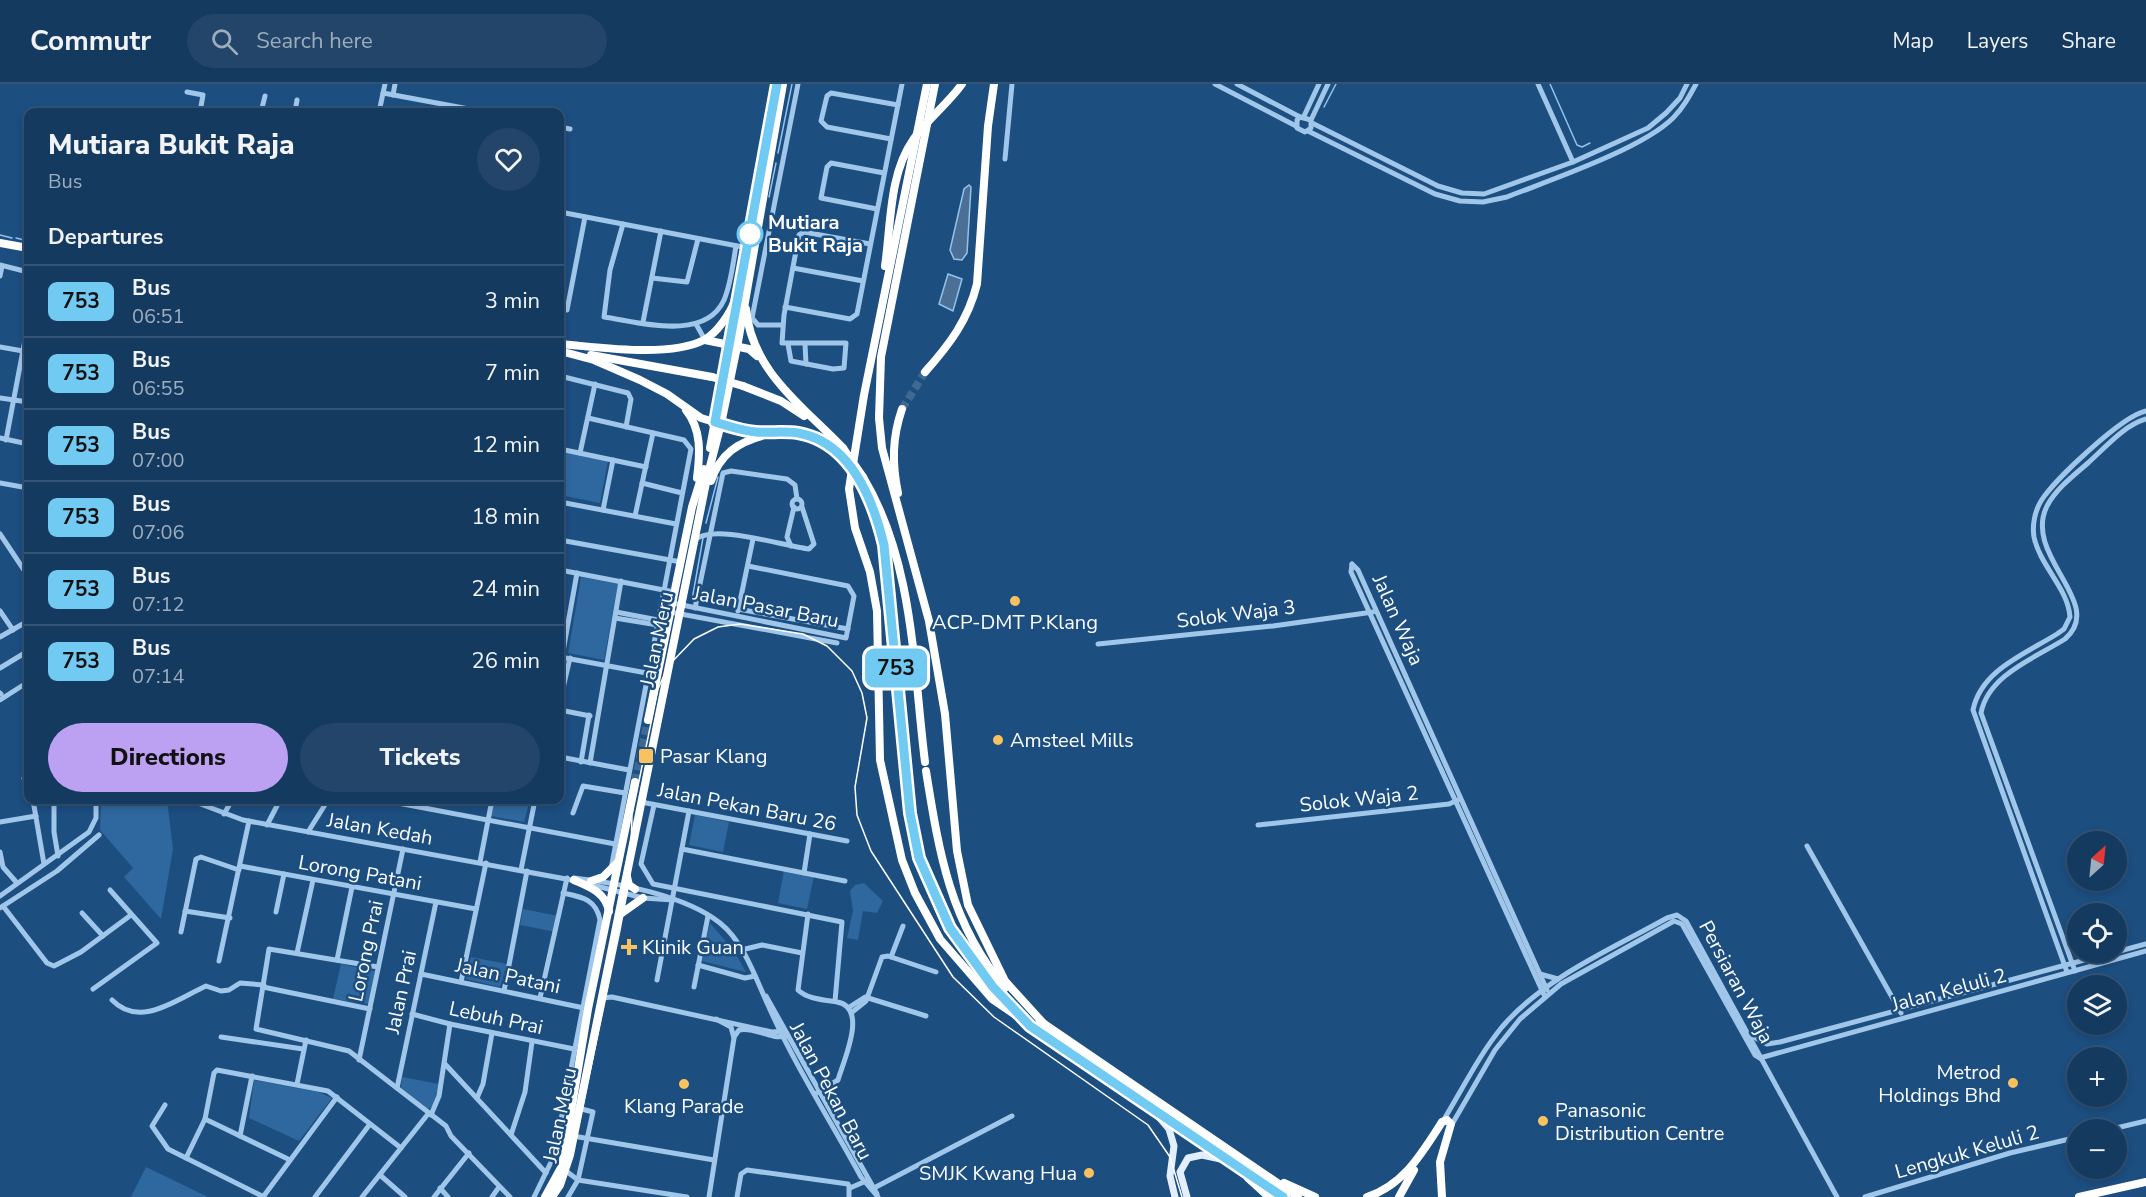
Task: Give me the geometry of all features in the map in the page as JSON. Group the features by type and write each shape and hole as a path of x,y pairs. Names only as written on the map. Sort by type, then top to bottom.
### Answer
{"highway":[{"name":"Jalan Meru","path":"648,720 653,674 694,542 733,346 742,279 777,84"},
{"name":"Jalan Meru","path":"733,346 746,296 783,84"},
{"path":"927,84 882,302 851,464 849,489 855,528 870,572 877,611 877,733 886,798 908,877 940,939 992,999 1283,1197"},
{"path":"935,84 889,312 879,386 882,448 929,621 945,714 957,851 968,905 1005,981 1044,1024"},
{"path":"882,302 881,292 896,184 902,161 916,135 962,84"},
{"path":"925,372 956,335 970,309 976,290 981,255 989,111 994,84"},
{"path":"0,243 24,247"},
{"path":"705,340 724,320 733,305 742,279"},
{"path":"746,296 747,322 752,341 769,371"},
{"path":"564,344 646,349 676,348 705,340 749,349 793,400 832,436 839,450"},
{"path":"564,352 712,377 743,386 796,411 832,436"},
{"path":"564,352 618,369 682,404 701,418 744,431 804,435 839,450"},
{"path":"682,404 693,421 699,443 692,507"},
{"path":"902,409 895,430 893,465 907,541"},
{"path":"796,411 839,450 861,479 886,526 896,552 907,605 926,767 939,850 961,920 997,979 1044,1024 1298,1197"},
{"name":"Jalan Meru","path":"545,1197 562,1166 579,1071 578,1052 585,1008 605,933 619,889 627,875 675,608 674,592 692,507 718,423"},
{"path":"699,516 714,470 726,454 748,440 775,432"},
{"path":"861,479 884,545 910,813 919,858 940,909 978,968 1030,1026"},
{"name":"Jalan Meru","path":"552,1197 566,1171 619,915 620,857 635,782"},
{"path":"591,880 597,880 611,870 620,857"},
{"path":"627,875 629,885 635,889"},
{"path":"571,879 594,888 606,901 609,913 605,933"},
{"path":"619,915 643,898"},
{"path":"578,1052 594,1006 602,998"},
{"path":"1399,1197 1422,1153 1442,1122 1449,1120 1451,1126 1440,1162 1442,1197"},
{"path":"1367,1197 1392,1186 1422,1153"},
{"path":"1230,1161 1269,1197"},
{"path":"1253,1167 1315,1197"},
{"path":"2079,1197 2146,1182"}],"main road":[{"path":"1123,1089 1166,1124 1174,1146 1170,1176 1175,1197"},
{"path":"1174,1159 1178,1154 1183,1155 1180,1176 1187,1197"},
{"path":"1182,1164 1191,1156 1202,1155 1230,1161"}],"street":[{"path":"380,108 385,84"},
{"path":"393,95 395,84"},
{"path":"782,325 758,325 752,318 798,84"},
{"path":"785,307 850,319 857,314 902,84"},
{"path":"1005,159 1012,84"},
{"path":"1215,84 1296,126 1300,131 1308,131 1435,194 1460,201 1483,202 1507,198 1567,170 1573,162"},
{"path":"1238,84 1438,186 1462,193 1485,194 1573,162 1648,128 1666,113 1687,84"},
{"path":"1296,126 1319,84"},
{"path":"1308,131 1328,84"},
{"path":"1538,84 1573,162 1579,164 1618,150"},
{"path":"1524,190 1648,136 1672,120 1685,104 1696,84"},
{"path":"187,92 203,95 201,108"},
{"path":"891,139 826,127 821,121 827,96 833,92 898,105"},
{"path":"383,93 463,108"},
{"path":"262,108 265,96"},
{"path":"296,108 297,100"},
{"path":"564,128 570,129"},
{"path":"1557,168 1564,160 1566,147"},
{"path":"1566,147 1583,157"},
{"path":"770,155 782,158"},
{"path":"877,209 821,198 827,167 831,163 884,173"},
{"path":"762,200 774,202"},
{"path":"564,213 748,248"},
{"path":"567,310 585,218"},
{"path":"623,224 610,270 604,317 643,322 696,324 712,315 724,300 736,246"},
{"path":"643,322 661,231"},
{"path":"788,344 789,361 843,369 847,344 782,343 782,325 799,235 804,232 870,244"},
{"path":"652,278 687,282 698,238"},
{"path":"0,276 1,266 24,271"},
{"path":"793,268 863,282"},
{"path":"696,324 705,340"},
{"path":"24,336 19,351 14,400 3,439 24,443"},
{"path":"805,344 806,364"},
{"path":"0,347 19,351"},
{"path":"564,377 626,392 631,399 626,427"},
{"path":"580,453 595,384"},
{"path":"0,398 24,401"},
{"path":"2067,972 1972,710 1976,694 1991,674 2057,634 2064,628 2070,617 2067,602 2034,538 2033,525 2042,500 2052,487 2117,426 2138,413 2146,411"},
{"path":"588,418 684,440 690,446 658,623 653,674 629,770 611,870"},
{"path":"2075,971 1981,713 1984,698 1993,684 2072,634 2079,620 2075,602 2049,555 2042,536 2048,506 2076,474 2117,437 2133,423 2146,419"},
{"path":"635,516 653,433"},
{"path":"564,450 646,467"},
{"path":"603,510 613,460"},
{"path":"695,608 708,533 720,477 726,472 787,479 795,485 797,499 801,501 813,538 812,548 792,547 708,533 699,526 699,516"},
{"path":"0,483 24,488"},
{"path":"642,483 682,493"},
{"path":"792,547 788,537 793,503 797,499"},
{"path":"564,503 676,524"},
{"path":"794,507 802,507"},
{"path":"694,542 708,533"},
{"path":"0,534 24,570"},
{"path":"779,544 788,537"},
{"path":"753,539 736,620 837,643"},
{"path":"564,541 681,562"},
{"name":"Jalan Waja","path":"1546,993 1458,800 1377,610 1358,570 1352,564 1351,572 1370,613 1458,800 1540,974 1546,993"},
{"path":"738,609 848,630 854,596 848,585 748,566"},
{"path":"564,571 674,592"},
{"path":"564,641 577,573"},
{"path":"590,763 621,581"},
{"name":"Jalan Pasar Baru","path":"675,608 695,608 736,620 846,638 848,630"},
{"name":"Jalan Pasar Baru","path":"675,608 725,621 736,620"},
{"name":"Solok Waja 3","path":"1098,644 1273,626 1370,613 1377,610"},
{"path":"0,611 13,630"},
{"path":"615,615 658,623"},
{"path":"0,636 24,623"},
{"path":"0,668 24,653"},
{"path":"564,657 653,674"},
{"path":"564,684 570,658"},
{"path":"0,700 24,685"},
{"path":"564,711 598,717"},
{"path":"581,762 589,715"},
{"path":"564,759 629,770"},
{"path":"573,813 584,786 625,793"},
{"name":"Solok Waja 2","path":"1258,825 1449,804 1458,800"},
{"name":"Jalan Pekan Baru 26","path":"641,802 847,841"},
{"path":"34,804 44,864"},
{"path":"54,804 54,832 58,856"},
{"path":"0,896 89,832 96,818 96,804"},
{"name":"Jalan Kedah","path":"200,804 224,814 267,825 571,879"},
{"path":"224,814 230,804"},
{"path":"267,825 278,804"},
{"path":"308,832 326,804"},
{"path":"415,804 615,844"},
{"path":"461,982 476,909 491,804"},
{"path":"504,991 534,804"},
{"path":"654,805 641,864 653,884 839,920 843,925 835,1001"},
{"path":"657,980 689,811"},
{"path":"0,822 36,816"},
{"path":"219,961 249,821"},
{"path":"804,873 810,834"},
{"path":"99,835 57,871 2,907 50,965 75,955 131,915"},
{"path":"1807,846 1903,1018"},
{"name":"Lorong Prai","path":"359,1060 403,849"},
{"path":"682,849 845,881"},
{"path":"0,852 3,867 17,884"},
{"name":"Lorong Patani","path":"185,911 193,866 198,858 239,868 476,909"},
{"path":"276,912 284,874"},
{"path":"571,879 619,889"},
{"path":"571,879 591,880 619,889"},
{"path":"540,998 563,893 571,879"},
{"path":"297,953 313,880"},
{"path":"337,960 352,887"},
{"name":"Jalan Pekan Baru","path":"619,889 635,889 673,900 708,916 725,927 741,950 872,1190 1012,1116"},
{"name":"Jalan Pekan Baru","path":"619,889 643,898 673,900"},
{"path":"93,989 158,943 110,890"},
{"path":"563,893 590,900 600,920 585,1008"},
{"name":"Jalan Prai","path":"397,1088 436,902"},
{"path":"181,932 185,911 230,918"},
{"path":"82,913 103,936"},
{"path":"808,914 797,987 799,993 835,1001 850,1010 855,1025 838,1080 817,1092"},
{"path":"694,987 708,916"},
{"name":"Persiaran Waja","path":"1451,1126 1508,1033 1558,979 1667,918 1686,921 1750,1035 1760,1058"},
{"name":"Persiaran Waja","path":"1442,1122 1493,1040 1522,1006 1678,919"},
{"name":"Persiaran Waja","path":"1678,919 1755,1055 1760,1058"},
{"path":"891,957 903,926"},
{"path":"2127,949 2146,944"},
{"path":"741,950 762,945 802,953"},
{"path":"378,967 269,949 256,1029 338,1047 359,1060 446,1126 451,1136 510,1197"},
{"name":"Jalan Keluli 2","path":"1760,1058 2146,951"},
{"path":"850,1010 867,998 881,959 891,957 936,972"},
{"path":"1750,1035 1762,1042 1772,1044 2076,963"},
{"path":"698,965 745,978 755,976"},
{"name":"Jalan Patani","path":"421,974 585,1008"},
{"path":"1540,974 1558,979"},
{"path":"112,1000 126,1012 147,1014 206,986 220,992 229,990 240,983 370,1009"},
{"name":"Jalan Pekan Baru","path":"765,995 773,1014 786,1033"},
{"path":"602,998 612,997 786,1033"},
{"path":"867,998 926,1016"},
{"name":"Lebuh Prai","path":"412,1014 578,1052"},
{"path":"762,1029 771,1026 773,1014"},
{"path":"716,1019 731,1027 734,1038"},
{"path":"362,1197 429,1114 439,1096 450,1024"},
{"path":"709,1197 734,1038 739,1030 744,1029 773,1037 786,1033"},
{"path":"477,1098 483,1084 492,1033"},
{"path":"221,1037 303,1049"},
{"path":"297,1084 306,1040"},
{"path":"511,1135 525,1092 532,1042"},
{"path":"534,1197 554,1156 570,1070 578,1052"},
{"path":"1760,1058 1837,1197"},
{"path":"445,1064 546,1173"},
{"path":"186,1158 205,1119 214,1073 218,1070 328,1091 401,1148"},
{"path":"570,1070 579,1071"},
{"path":"240,1136 252,1076"},
{"path":"165,1105 152,1126 168,1149 263,1197 337,1097"},
{"path":"568,1197 578,1180 593,1112 578,1108"},
{"path":"205,1119 290,1160"},
{"path":"2127,1126 2146,1121"},
{"path":"315,1197 370,1124"},
{"path":"573,1136 714,1160"},
{"name":"Lengkuk Keluli 2","path":"1865,1197 2010,1153 2067,1140"},
{"path":"434,1197 469,1153"},
{"path":"737,1197 741,1174 747,1170 849,1186 864,1179"},
{"path":"566,1171 578,1180 668,1196 687,1197"},
{"path":"380,1175 405,1197"},
{"path":"849,1186 849,1197"},
{"path":"492,1197 499,1187"},
{"path":"441,1188 448,1197"}],"shaded area":[{"path":"969,185 971,187 967,253 962,260 954,259 950,250 964,189"},
{"path":"948,274 962,279 953,311 939,304"},
{"path":"564,452 608,461 600,503 564,496"},
{"path":"581,577 618,584 604,660 568,653"},
{"path":"101,804 167,804 173,849 161,919 124,877 133,868 100,830"},
{"path":"493,804 529,804 524,822 491,816"},
{"path":"695,815 729,822 723,852 689,845"},
{"path":"784,870 814,876 807,909 778,903"},
{"path":"864,883 883,901 877,913 863,911 858,940 847,938 853,911 850,891 855,885"},
{"path":"523,909 558,916 556,932 520,925"},
{"path":"710,923 734,951 746,972 702,961"},
{"path":"471,957 507,964 500,987 466,979"},
{"path":"341,964 375,971 369,1004 333,999"},
{"path":"402,1077 439,1084 433,1107 428,1109 401,1088"},
{"path":"254,1080 318,1092 332,1098 299,1141 249,1118"},
{"path":"146,1167 208,1197 131,1197"}],"waterway":[{"path":"778,153 792,84"},
{"path":"1324,107 1336,84"},
{"path":"1550,84 1577,145 1582,147 1590,143"},
{"path":"769,197 776,163"},
{"path":"0,235 12,238"},
{"path":"16,238 24,240"},
{"path":"706,523 718,477"},
{"path":"692,600 703,538"}],"tunnel":[{"path":"902,409 925,372"},
{"path":"635,782 648,720"}],"tram line":[{"path":"555,1197 572,1157 620,930 630,877 632,815 658,689 668,666 694,639 718,627 740,624 803,634 827,646 852,671 862,693 867,718 855,787 857,815 871,851 953,977 994,1017 1148,1125 1170,1157 1182,1197"}],"bus line":[{"name":"753","path":"777,84 715,422 744,431 798,433 824,442 836,449 859,480 880,529 884,545 910,813 919,858 940,909 963,948 993,987 1030,1026 1283,1197"}],"place":[{"name":"Mutiara Bukit Raja","path":"750,234"},
{"name":"ACP-DMT P.Klang","path":"1015,601"},
{"name":"Amsteel Mills","path":"998,740"},
{"name":"Pasar Klang","path":"646,756"},
{"name":"Klinik Guan","path":"629,947"},
{"name":"Metrod Holdings Bhd","path":"2013,1083"},
{"name":"Klang Parade","path":"684,1084"},
{"name":"Panasonic Distribution Centre","path":"1543,1121"},
{"name":"SMJK Kwang Hua","path":"1089,1173"}]}
